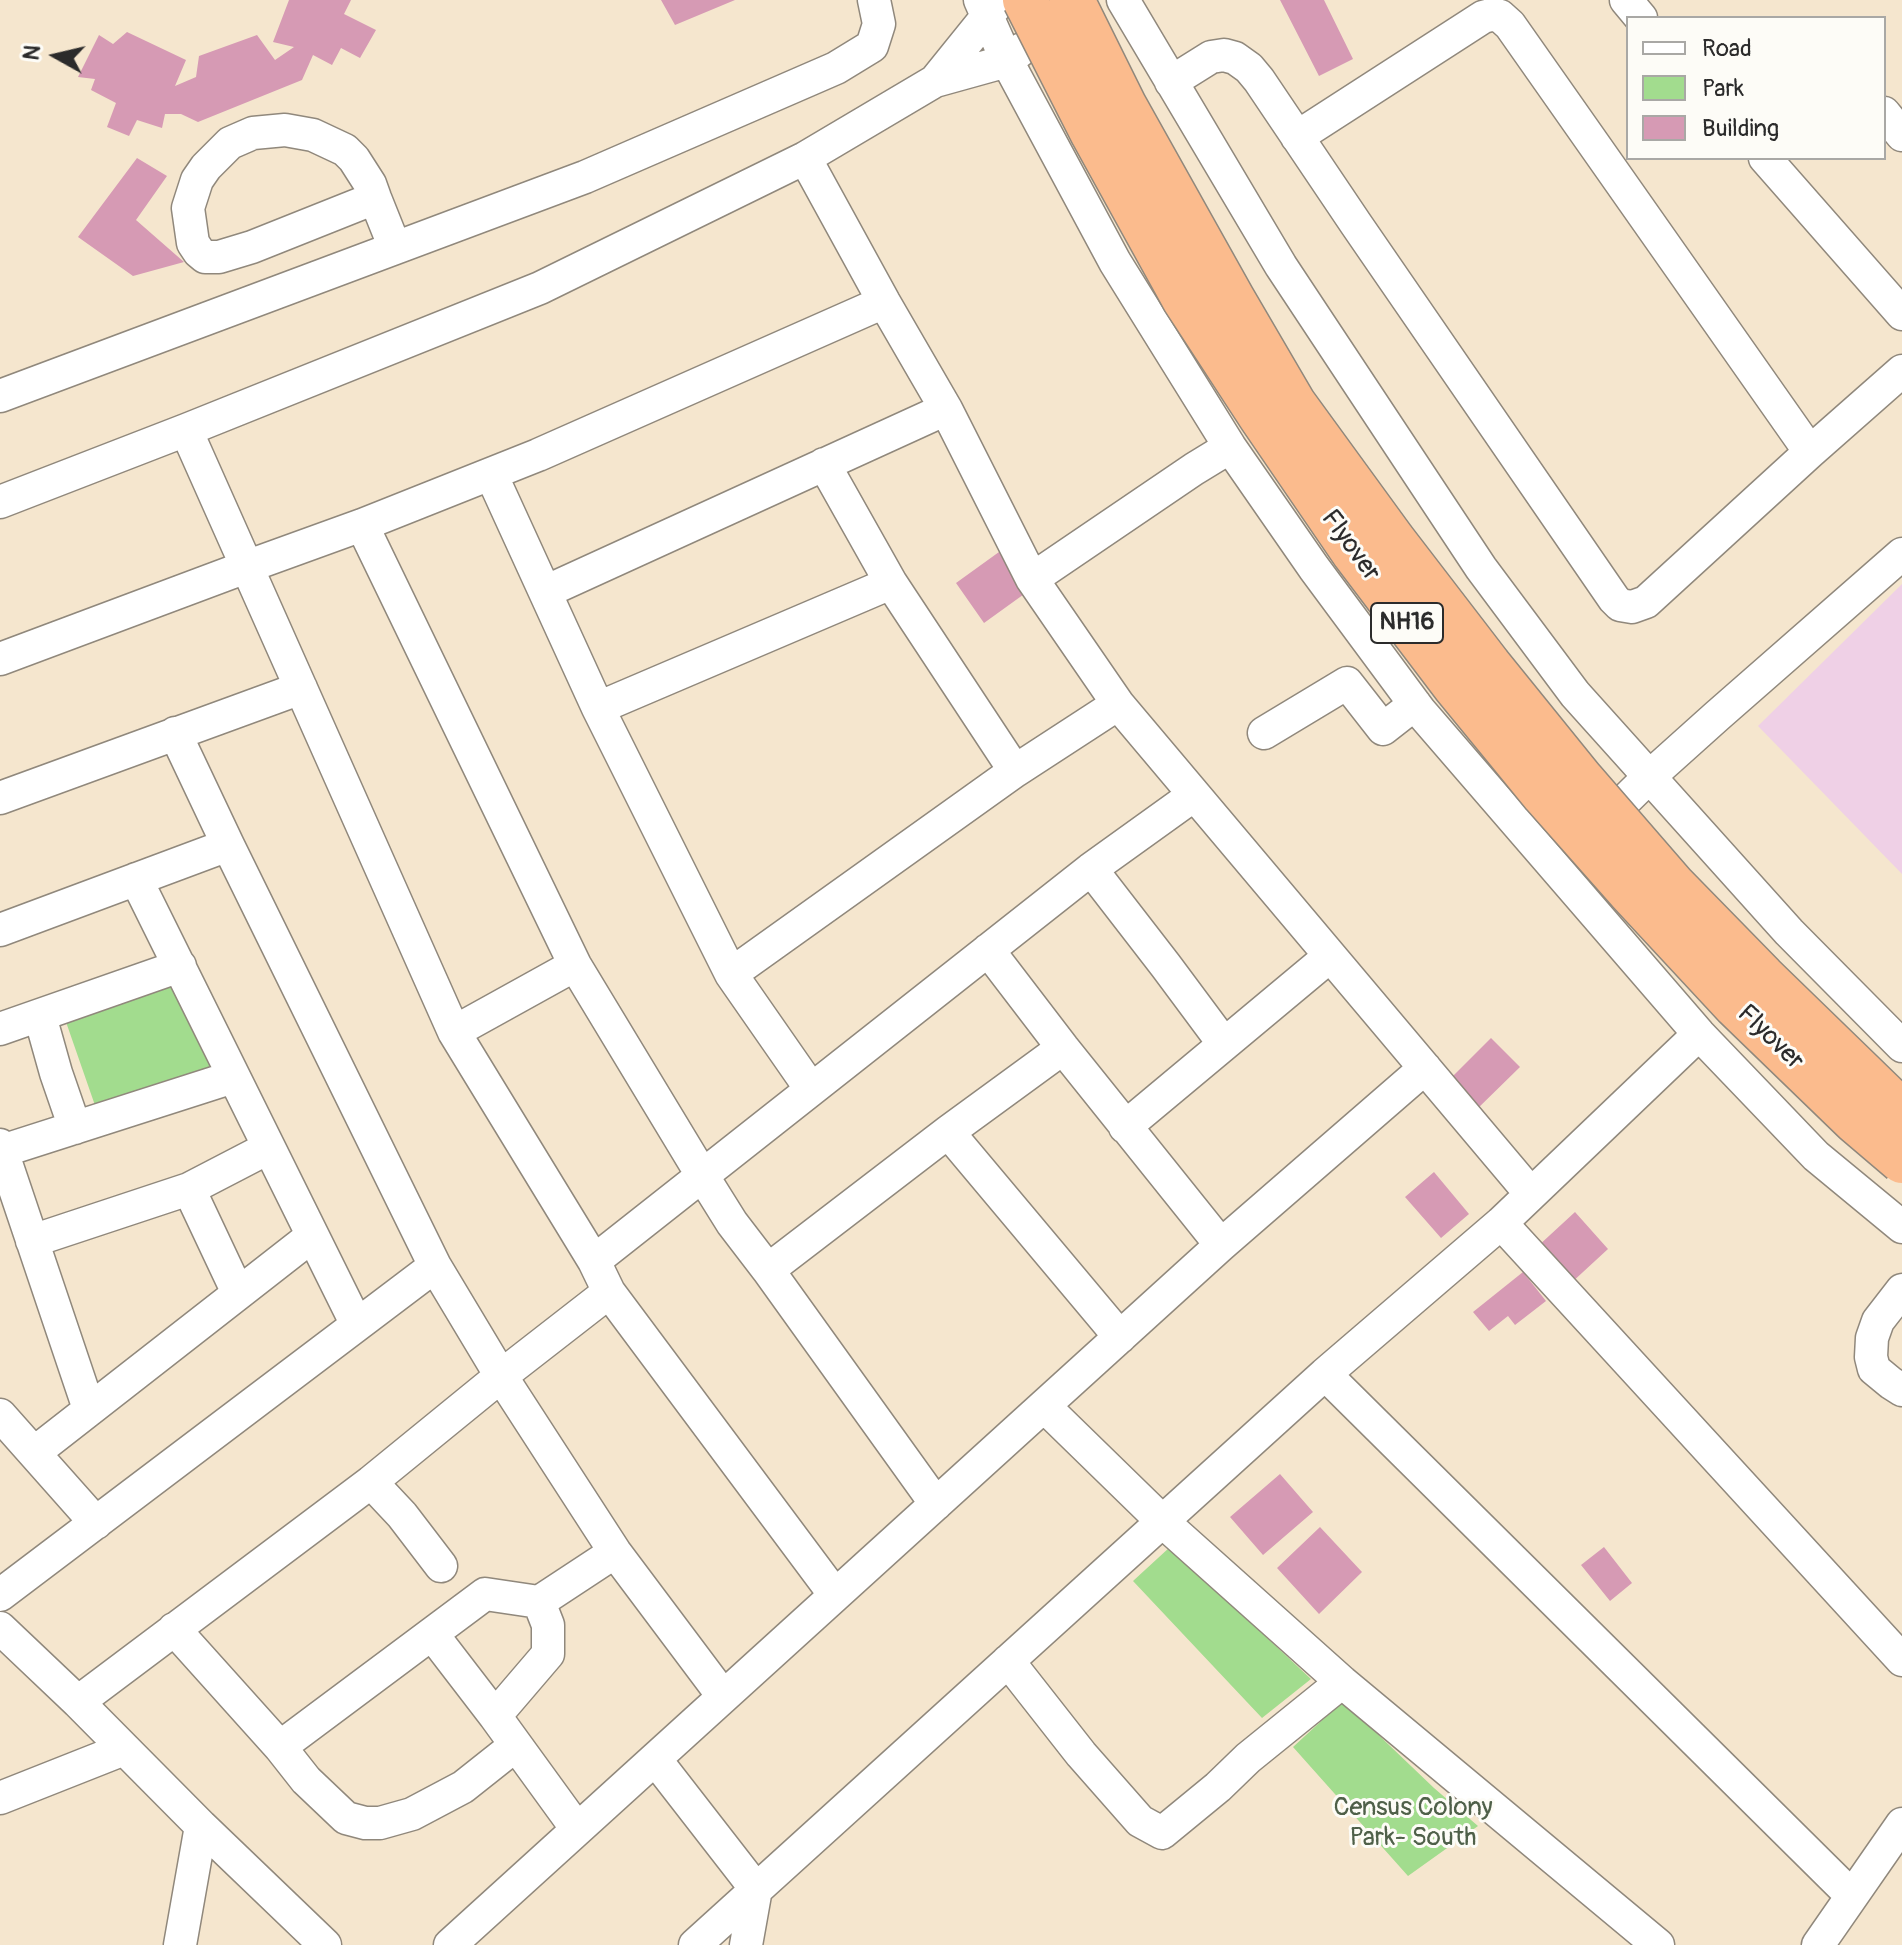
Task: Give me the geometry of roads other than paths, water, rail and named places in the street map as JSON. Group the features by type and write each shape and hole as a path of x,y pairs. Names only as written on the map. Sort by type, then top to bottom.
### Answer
{"highway":[{"name":"Flyover","path":"1072,0 1124,105 1294,404 1393,540 1573,769 1673,885 1902,1112"},
{"name":"Flyover","path":"998,4 1093,134 1184,299 1261,417 1354,553 1445,673 1565,819 1735,1005 1855,1121 1902,1161"}],"street":[{"path":"0,396 585,177 836,68 872,46 879,24 874,0"},
{"path":"0,502 540,288 805,158 935,81 1007,61 1084,0"},
{"path":"1123,0 1281,266 1481,568 1575,694 1789,932 1902,1046"},
{"path":"1626,0 1639,16"},
{"path":"998,4 1007,61 1115,262 1230,447 1314,568 1415,704 1699,1034 1816,1156 1902,1227"},
{"path":"935,81 998,4"},
{"path":"1297,137 1483,17 1500,16 1510,25 1810,452"},
{"path":"1171,82 1211,57 1224,55 1235,58 1249,68 1620,605 1632,607 1646,602 1902,371"},
{"path":"1886,115 1902,135"},
{"path":"375,198 219,257 205,257 193,243 188,208 197,180 206,167 230,143 253,133 285,130 313,135 345,150 354,159 370,184 395,248"},
{"path":"805,158 946,409 1032,579 1118,704 1531,1194"},
{"path":"1767,160 1902,314"},
{"path":"0,659 491,474 884,302"},
{"path":"545,592 946,409"},
{"path":"186,430 454,1032 594,1261 609,1292 835,1595"},
{"path":"1032,579 1230,447"},
{"path":"824,464 891,583 1015,771"},
{"path":"491,474 598,708 731,974 811,1089"},
{"path":"362,525 575,965 732,1223 936,1504"},
{"path":"1555,869 1649,777 1902,554"},
{"path":"598,708 891,583"},
{"path":"1264,733 1347,683 1383,729 1415,704"},
{"path":"0,798 301,688"},
{"path":"731,974 1015,771 1118,704"},
{"path":"175,733 435,1266 501,1376 615,1552 723,1696"},
{"path":"594,1261 1091,869 1194,795"},
{"path":"0,930 228,845"},
{"path":"1091,869 1224,1044"},
{"path":"136,879 357,1325"},
{"path":"988,950 1221,1245"},
{"path":"1125,1127 1330,956"},
{"path":"454,1032 575,965"},
{"path":"0,1029 180,966"},
{"path":"40,1016 75,1128"},
{"path":"695,1945 1325,1374 1501,1223 1699,1034"},
{"path":"768,1270 1063,1048"},
{"path":"450,1945 1221,1245 1425,1068"},
{"path":"89,1409 1,1148 75,1128 233,1077"},
{"path":"948,1132 1120,1337"},
{"path":"32,1241 189,1189 268,1148"},
{"path":"189,1189 238,1293"},
{"path":"1501,1223 1902,1660"},
{"path":"34,1453 312,1236"},
{"path":"0,1595 435,1266"},
{"path":"1902,1290 1878,1321 1872,1338 1871,1357 1874,1369 1902,1390"},
{"path":"78,1702 371,1482 609,1292"},
{"path":"1325,1374 1852,1896"},
{"path":"1044,1406 1162,1521 1342,1682 1658,1945"},
{"path":"0,1415 96,1523"},
{"path":"371,1482 402,1515 441,1566"},
{"path":"280,1747 485,1594 539,1602 615,1552"},
{"path":"495,1716 548,1654 548,1625 539,1602"},
{"path":"174,1629 306,1780 346,1818 380,1823 412,1814 463,1787 516,1745"},
{"path":"2,1633 78,1702 325,1945"},
{"path":"432,1634 577,1829"},
{"path":"1008,1661 1081,1754 1140,1821 1162,1833 1342,1682"},
{"path":"0,1798 124,1749"},
{"path":"655,1759 756,1889 746,1945"},
{"path":"1818,1945 1902,1824"},
{"path":"180,1945 201,1826"}],"park label":[{"name":"Census Colony Park- South","path":"1413,1823"}]}
